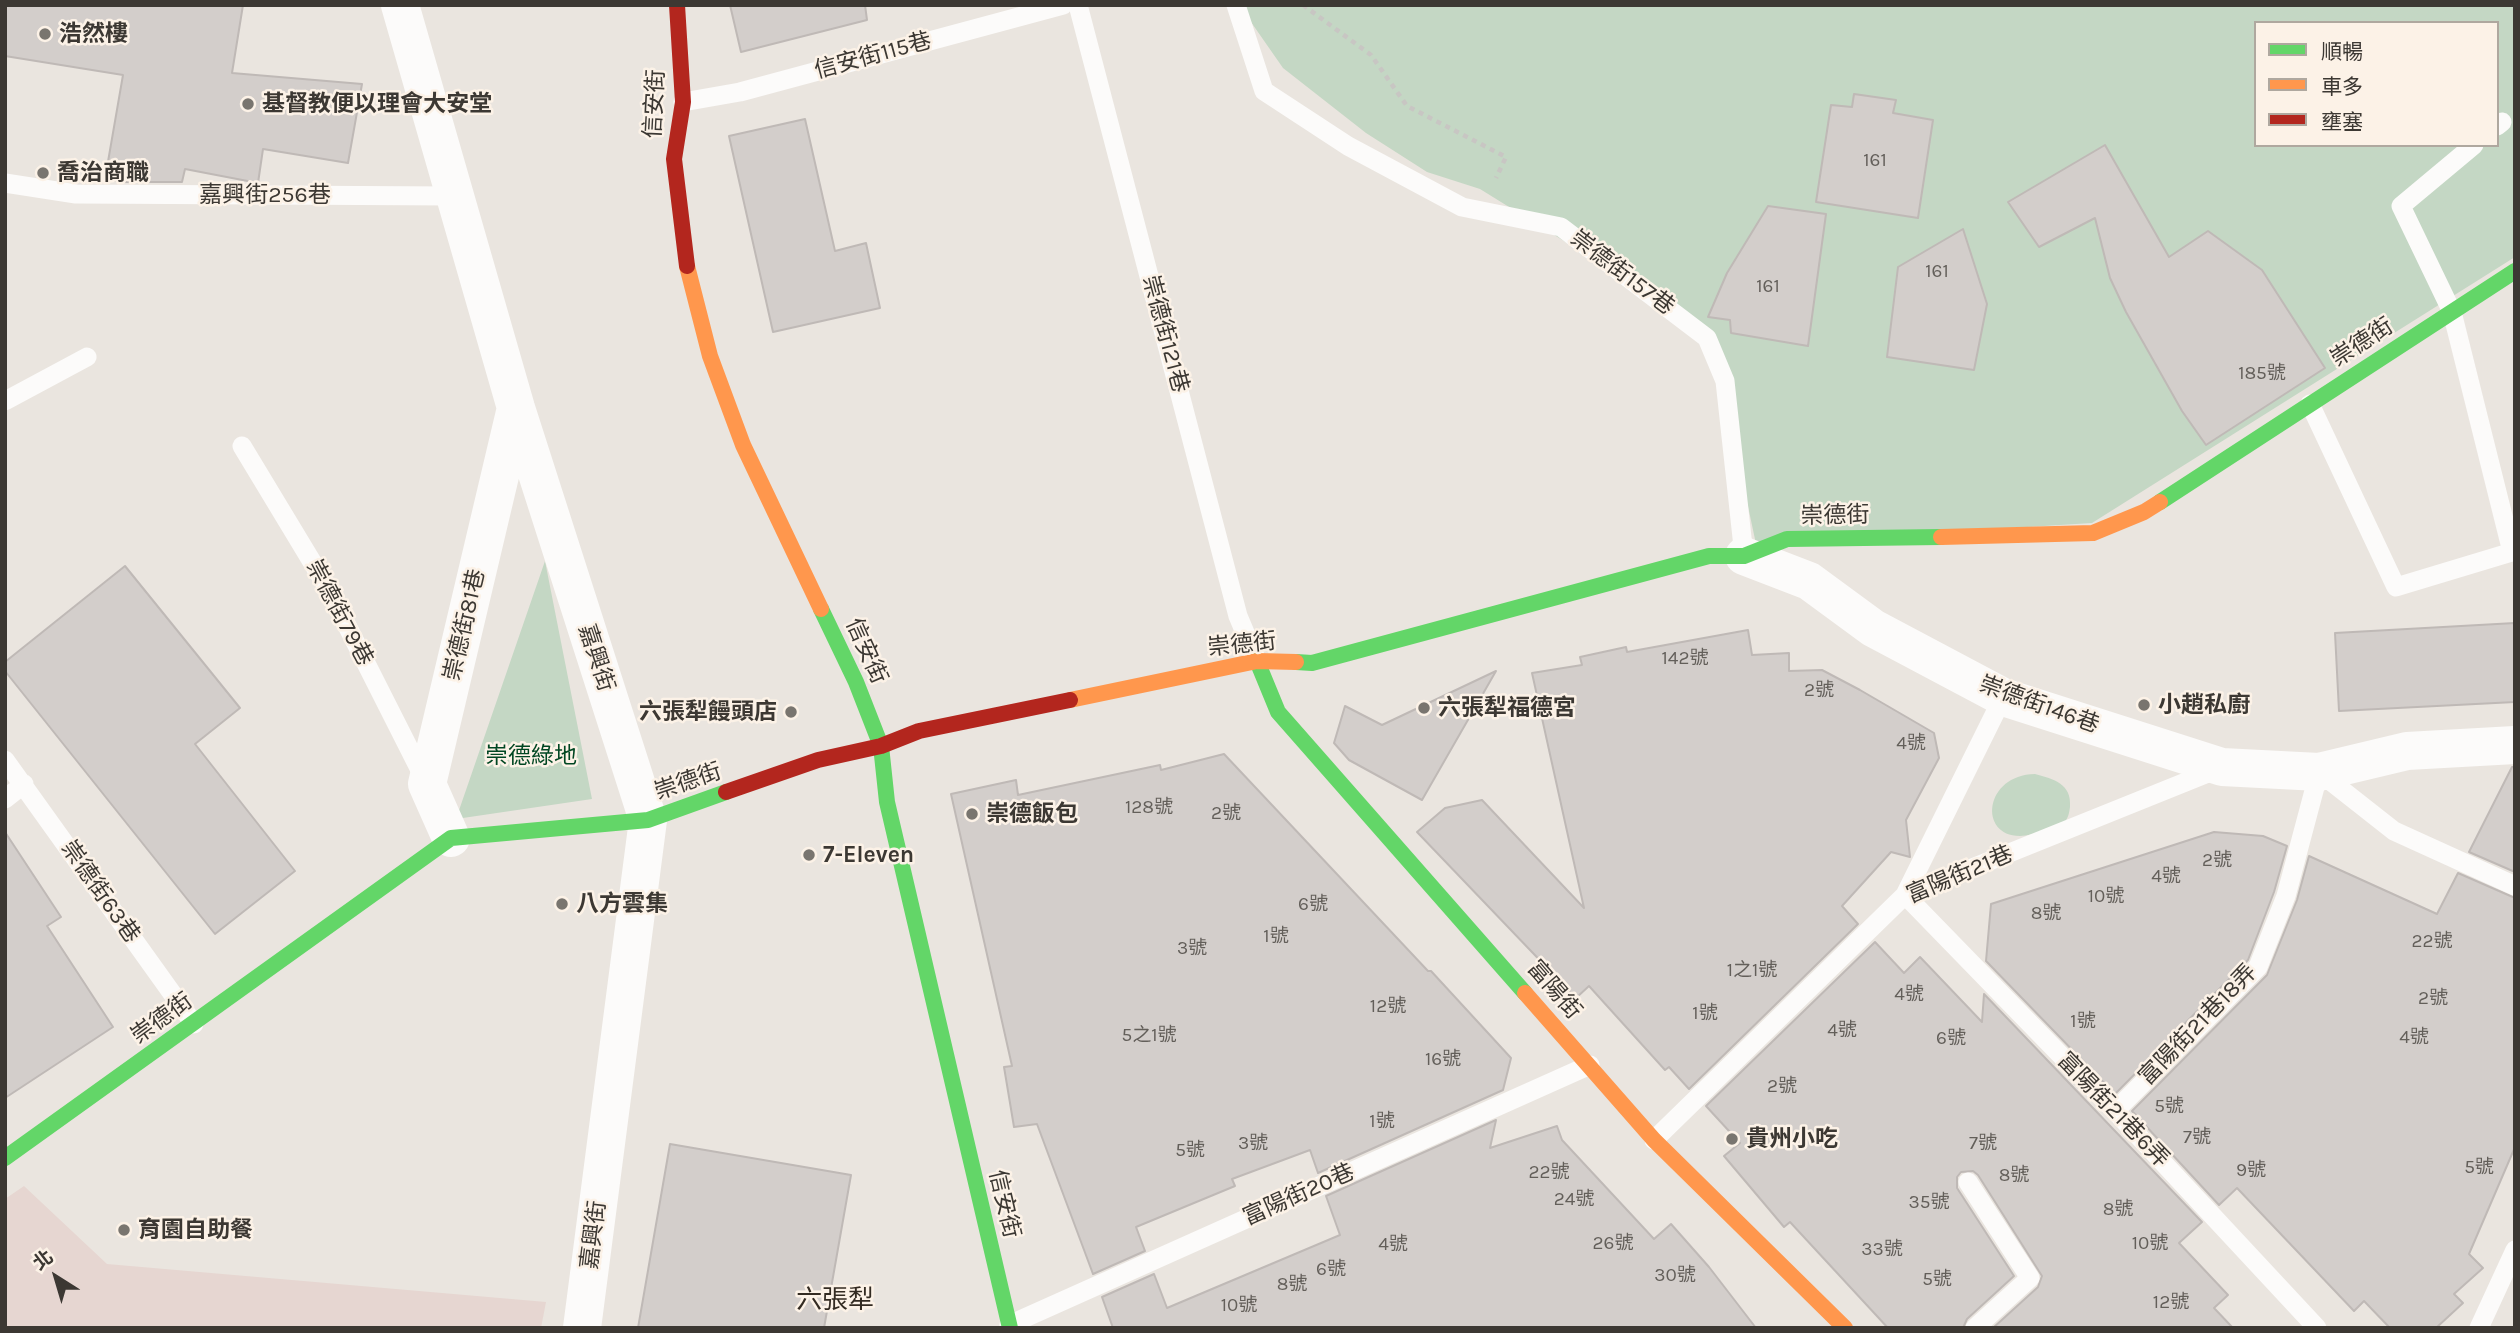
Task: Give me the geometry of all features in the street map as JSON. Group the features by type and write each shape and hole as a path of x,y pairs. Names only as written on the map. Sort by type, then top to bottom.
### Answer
{"street":[{"name":"嘉興街","path":"400,5 516,408 648,820 582,1328"},
{"name":"信安街","path":"677,5 683,102 674,159 686,262 710,356 743,444 856,682 881,746 887,802 1010,1326"},
{"name":"崇德街","path":"5,1158 451,838 648,820 818,760 881,746 919,731 1257,661 1312,663 1709,556 1744,556 1787,539 2093,533 2144,512 2515,271"},
{"name":"崇德街81巷","path":"427,784 516,408"},
{"name":"崇德街146巷","path":"1744,556 1809,581 1873,628 2003,697 2222,767 2319,772 2407,751 2515,745"},
{"name":"富陽街","path":"1257,661 1278,712 1654,1140 1845,1328"},
{"path":"427,784 451,838"}],"lane":[{"name":"信安街115巷","path":"683,102 740,92 1063,5"},
{"name":"崇德街121巷","path":"1079,5 1238,616 1257,661"},
{"name":"崇德街157巷","path":"1236,5 1264,92 1348,146 1462,207 1561,227 1707,338 1725,381 1744,556"},
{"path":"2310,404 2396,587 2512,552 2452,312 2400,206 2472,147"},
{"name":"嘉興街256巷","path":"5,183 76,194 453,196"},
{"path":"5,401 87,357"},
{"name":"崇德街79巷","path":"242,446 329,590 427,784"},
{"path":"1905,895 2003,697"},
{"name":"崇德街63巷","path":"5,760 194,1024"},
{"name":"富陽街21巷","path":"1654,1140 1905,895 2222,767"},
{"path":"2319,772 2394,831 2515,886"},
{"name":"富陽街21巷18弄","path":"2115,1111 2258,967 2286,896 2319,772"},
{"path":"5,799 24,784"},
{"name":"富陽街21巷6弄","path":"1905,895 2115,1111 2317,1328"},
{"name":"富陽街20巷","path":"1010,1326 1590,1065"},
{"path":"1968,1182 2029,1278 1975,1328"},
{"path":"2479,1328 2515,1250"}],"path":[{"path":"1303,5 1371,55 1407,106 1506,158 1481,211"}],"shaded area":[{"path":"24,1186 107,1264 546,1302 541,1328 5,1328 5,1199"}],"green space":[{"path":"1242,5 2515,5 2515,257 2092,523 1756,544 1711,332 1480,189 1427,172 1366,133 1283,68 1244,12"},
{"name":"崇德綠地","path":"545,561 592,799 456,819"},
{"path":"2035,774 2055,781 2065,788 2070,799 2067,818 2063,824 2031,835 2006,833 1997,826 1993,817 1997,794 2005,784 2018,777"}],"building":[{"name":"基督教便以理會大安堂","path":"5,5 243,5 232,73 362,84 348,163 263,149 258,183 185,169 182,182 124,182 105,179 123,75 5,56"},
{"path":"730,5 865,5 867,20 741,52"},
{"path":"1854,94 1896,100 1893,113 1933,120 1918,218 1816,202 1831,105 1852,107"},
{"path":"805,119 835,251 866,243 880,308 773,332 729,136"},
{"path":"2105,145 2169,257 2208,231 2262,270 2325,368 2206,445 2182,411 2126,312 2110,278 2095,218 2039,247 2008,202"},
{"path":"1768,206 1826,214 1808,346 1731,333 1730,320 1708,317 1727,273"},
{"path":"1963,229 1987,304 1974,370 1887,357 1898,267"},
{"path":"125,566 240,708 195,744 295,871 215,934 5,671 5,662"},
{"path":"2515,623 2515,702 2339,711 2335,633"},
{"path":"1748,630 1752,655 1789,653 1789,671 1822,670 1860,690 1934,733 1939,758 1906,820 1910,857 1891,852 1842,906 1858,924 1689,1089 1669,1067 1665,1070 1589,986 1576,998 1417,832 1445,808 1482,800 1584,908 1532,673 1582,665 1580,657 1626,647 1627,652"},
{"path":"1496,671 1422,800 1349,760 1334,743 1345,706 1382,725"},
{"path":"1224,754 1511,1058 1503,1090 1318,1173 1310,1150 1232,1179 1235,1186 1136,1227 1145,1251 1093,1274 1037,1124 1014,1127 1004,1067 1012,1066 951,794 1016,780 1018,795 1160,765 1161,770"},
{"path":"2512,767 2515,767 2515,872 2469,852"},
{"path":"5,832 61,917 47,926 113,1027 5,1098"},
{"path":"2214,832 2263,836 2287,846 2274,892 2248,960 2115,1094 1986,961 1991,904"},
{"path":"2309,856 2437,914 2458,873 2515,898 2515,1147 2469,1254 2483,1268 2454,1294 2463,1303 2436,1328 2390,1328 2364,1301 2354,1311 2237,1188 2219,1205 2132,1111 2267,975 2297,900"},
{"path":"1875,942 1904,973 1920,957 1982,1022 1984,994 2202,1222 2179,1243 2228,1295 2214,1308 2233,1328 1993,1328 2038,1287 2042,1276 1973,1171 1961,1172 1957,1177 1957,1188 2014,1276 1967,1319 1963,1328 1888,1328 1790,1222 1784,1227 1724,1156 1740,1143 1706,1106"},
{"path":"1496,1120 1490,1148 1557,1126 1562,1140 1654,1239 1671,1224 1709,1267 1756,1328 1113,1328 1102,1297 1154,1274 1167,1308 1340,1235 1326,1196"},
{"path":"670,1144 851,1175 824,1328 638,1328"}],"traffic: fast":[{"path":"2160,502 2515,271"},
{"path":"1296,662 1312,663 1709,556 1744,556 1787,539 1941,537"},
{"path":"821,609 856,682 881,746 887,802 1010,1328"},
{"path":"1257,661 1278,712 1525,993"},
{"path":"5,1158 451,838 648,820 726,792"}],"traffic: slow":[{"path":"687,266 710,356 743,445 821,609"},
{"path":"1941,537 2093,533 2144,512 2160,502"},
{"path":"1070,700 1257,661 1296,662"},
{"path":"1525,993 1654,1140 1845,1328"}],"traffic: jam":[{"path":"677,5 683,102 674,159 687,266"},
{"path":"726,792 818,760 881,746 919,731 1070,700"}],"place":[{"name":"浩然樓","path":"45,34"},
{"name":"基督教便以理會大安堂","path":"248,104"},
{"name":"喬治商職","path":"43,173"},
{"name":"小趙私廚","path":"2144,705"},
{"name":"六張犁福德宮","path":"1424,708"},
{"name":"六張犁饅頭店","path":"791,712"},
{"name":"崇德飯包","path":"972,814"},
{"name":"7-Eleven","path":"809,855"},
{"name":"八方雲集","path":"562,904"},
{"name":"貴州小吃","path":"1732,1139"},
{"name":"育園自助餐","path":"124,1230"}],"district":[{"name":"六張犁","path":"835,1301"}]}
